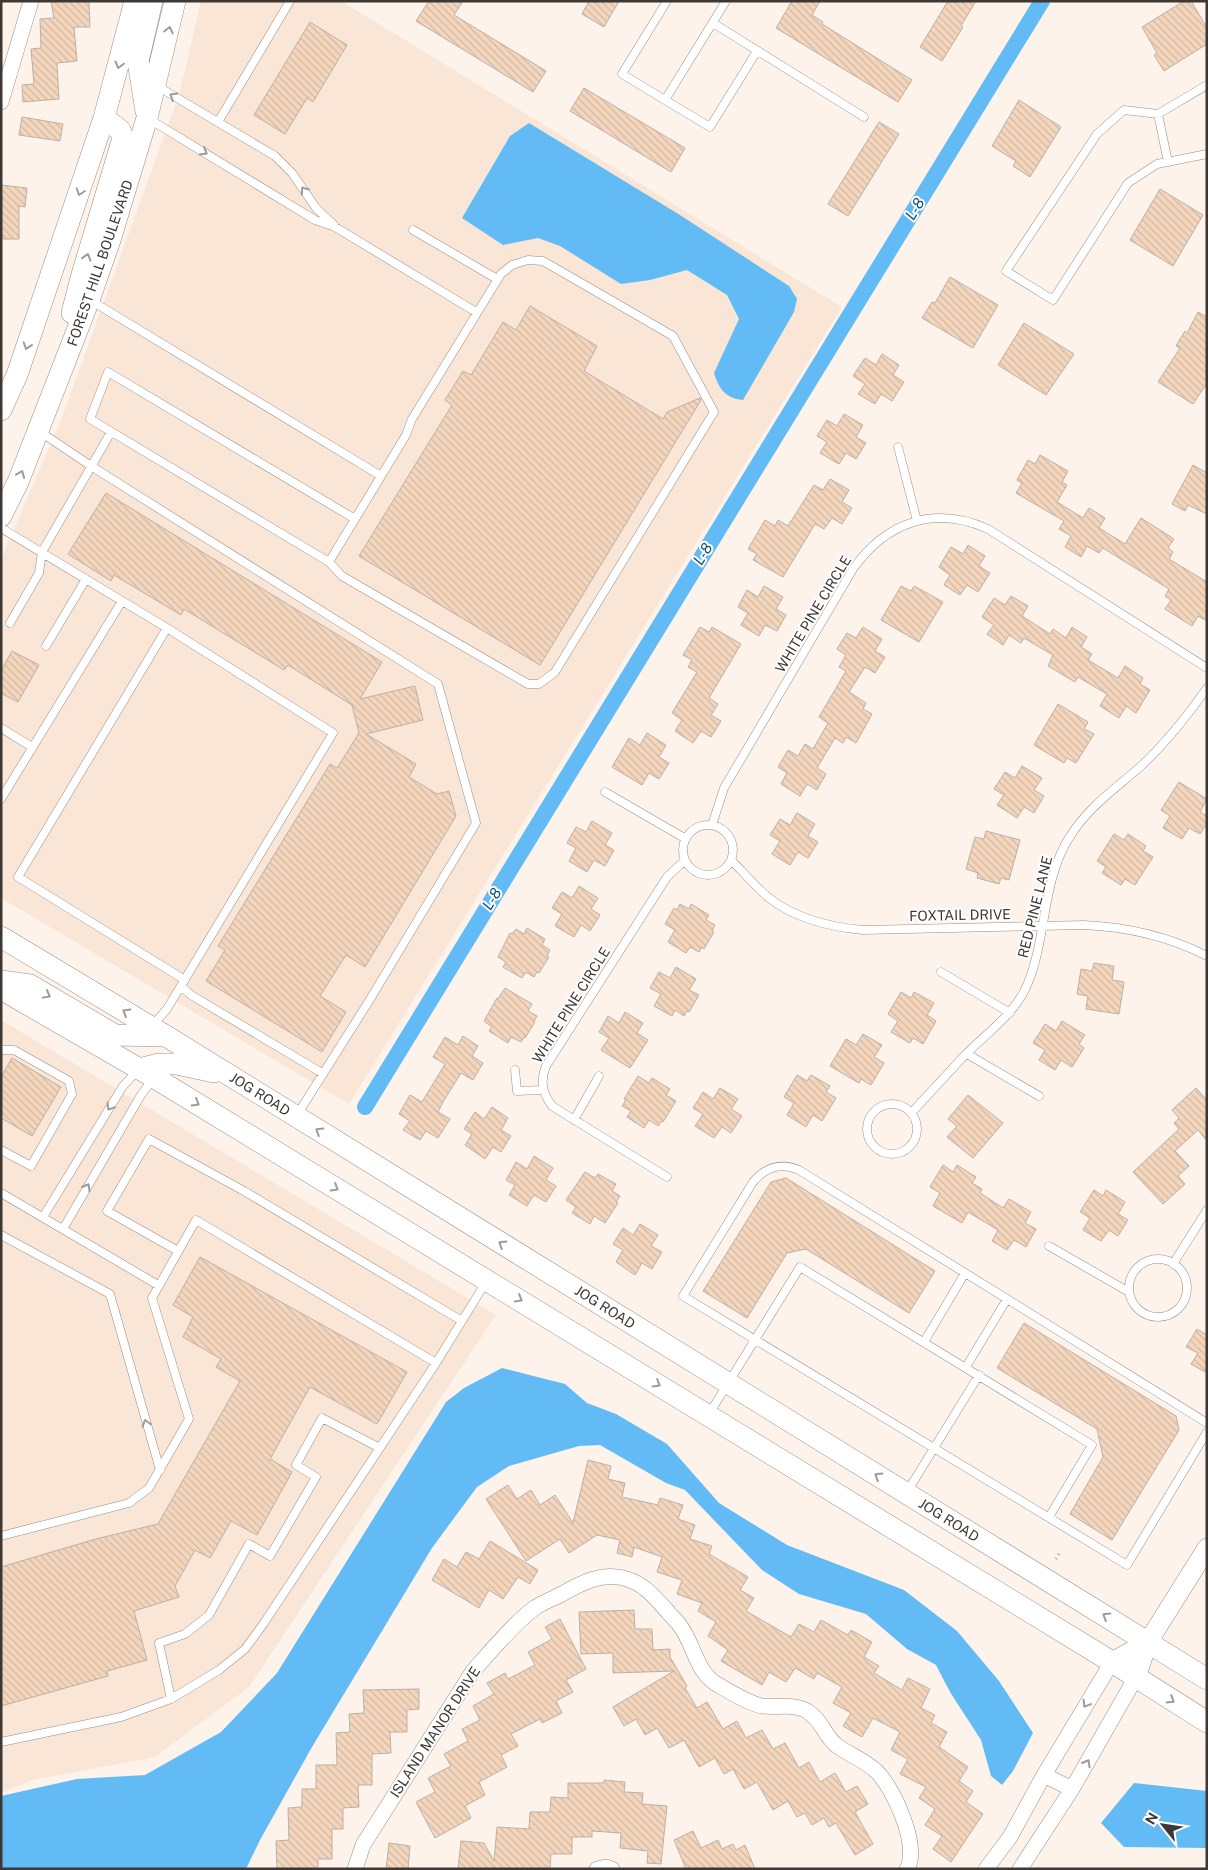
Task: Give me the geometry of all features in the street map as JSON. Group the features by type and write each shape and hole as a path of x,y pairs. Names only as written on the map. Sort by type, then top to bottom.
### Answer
{"main road":[{"path":"1,410 17,375 104,118 135,1"},
{"path":"147,118 138,60 152,1"},
{"name":"FOREST HILL BOULEVARD","path":"1,516 18,482 89,300 110,240 156,86 175,1"},
{"path":"54,389 80,278 123,138 120,130 104,118"},
{"name":"JOG ROAD","path":"1,936 1207,1679"},
{"path":"1,981 30,985 115,1035 158,1032"},
{"path":"1,989 147,1073 1112,1662 1207,1722"},
{"path":"147,1073 159,1064 177,1064 227,1074"}],"street":[{"path":"1,102 30,1"},
{"path":"1020,1869 1072,1789 1136,1677 1148,1642 1207,1548"},
{"name":"ISLAND MANOR DRIVE","path":"355,1869 363,1845 473,1671 486,1656 537,1606 593,1578 615,1577 636,1583 654,1596 684,1631 698,1666 715,1682 761,1706 790,1706 806,1710 823,1725 835,1744 877,1772 892,1794 903,1818 911,1847 910,1863 907,1869"},
{"path":"986,1869 1010,1837 1044,1774 1112,1662 1148,1642"},
{"path":"1044,1774 1072,1789"},
{"path":"1010,1837 1033,1851"},
{"path":"597,1869 606,1867 612,1869"}],"lane":[{"path":"218,122 290,1"},
{"path":"667,1 622,74 710,127 757,51"},
{"path":"665,100 726,1"},
{"path":"713,23 864,117"},
{"path":"156,86 275,156 292,173 316,208 335,227"},
{"path":"1207,86 1158,114 1124,110 1097,134 1006,271 1053,300 1128,183 1158,164 1207,154"},
{"path":"1158,114 1168,162"},
{"path":"147,118 316,220 335,227 476,312"},
{"path":"413,230 497,279"},
{"path":"329,562 406,435 416,412 476,312 497,279 512,265 528,260 543,261 673,336 714,412 555,672 540,684 528,684 342,576 329,562 90,419 108,372 355,519"},
{"path":"89,300 381,476"},
{"path":"38,431 438,684 476,823 296,1116"},
{"path":"10,623 39,573 42,552 111,432"},
{"path":"898,447 917,521"},
{"name":"WHITE PINE CIRCLE","path":"712,825 724,788 852,569 875,543 906,524 917,521 953,518 965,520 988,529 1207,668"},
{"path":"1,528 167,628 333,733 167,1009 158,1032"},
{"path":"46,646 86,579"},
{"path":"1,799 122,601"},
{"path":"167,628 18,877 183,983 191,995 322,1073"},
{"name":"RED PINE LANE","path":"912,1112 967,1054 1010,1013 1028,983 1035,962 1056,863 1074,830 1090,810 1141,766 1170,737 1207,688"},
{"path":"1,728 32,747"},
{"path":"605,792 686,838"},
{"path":"712,825 724,831 729,837 733,852 731,860 720,872 705,875 696,873 689,868 684,860 682,852 686,838 693,829 712,825"},
{"name":"WHITE PINE CIRCLE","path":"543,1090 542,1076 546,1066 667,877 684,860"},
{"name":"FOXTAIL DRIVE","path":"731,860 770,898 806,918 838,928 863,930 1084,925 1130,929 1153,934 1207,956"},
{"path":"940,972 1010,1013"},
{"path":"1,1050 14,1050 69,1080 72,1094 31,1166 1,1150"},
{"path":"967,1054 1039,1096"},
{"path":"515,1070 517,1091 543,1090 545,1097 552,1106 667,1177"},
{"path":"43,1217 123,1086 147,1073"},
{"path":"62,1229 141,1095 147,1073"},
{"path":"574,1120 599,1076"},
{"path":"890,1104 898,1104 912,1112 916,1119 918,1135 909,1149 895,1155 879,1152 873,1146 867,1132 870,1116 876,1110 890,1104"},
{"path":"178,1251 107,1211 149,1139 244,1191 462,1321"},
{"path":"1207,1423 799,1170 789,1166 768,1168 753,1182 683,1296 1127,1565 1207,1432"},
{"path":"1,1193 158,1285"},
{"path":"1173,1264 1207,1210"},
{"path":"1,1536 129,1503 149,1488 189,1418 152,1298 196,1220 436,1363"},
{"path":"1,1235 110,1294 160,1470"},
{"path":"1049,1246 1129,1292 1136,1307 1150,1316 1166,1316 1173,1312 1184,1300 1186,1292 1184,1276 1173,1264 1157,1259 1142,1264 1132,1276 1129,1292"},
{"path":"708,1415 800,1267 1092,1445 1048,1517"},
{"path":"924,1342 965,1273"},
{"path":"1,1742 121,1717 171,1699 219,1670 245,1649 436,1363 487,1280"},
{"path":"966,1367 1007,1299"},
{"path":"906,1493 979,1375"},
{"path":"171,1699 159,1643 185,1634 209,1615 249,1544 270,1556 316,1477 296,1465 322,1418 380,1448"}],"path":[{"path":"1056,1559 1060,1552"}],"shaded area":[{"path":"201,1 341,1 842,307 349,1104 1,898 1,559 61,420 179,95"},
{"path":"1,1020 496,1315 249,1687 155,1757 33,1780 1,1793"}],"water":[{"path":"529,123 680,215 789,286 797,299 794,312 743,400 727,395 718,384 714,373 739,319 727,295 687,270 650,280 621,284 560,246 538,238 503,245 462,218 510,136"},
{"path":"502,1368 565,1384 587,1403 616,1414 667,1444 719,1503 787,1545 904,1590 957,1631 999,1681 1033,1733 1013,1771 1002,1785 991,1776 981,1740 950,1692 936,1665 907,1649 866,1614 799,1594 762,1570 685,1490 666,1483 600,1445 579,1446 509,1466 477,1487 432,1548 312,1747 246,1869 1,1869 1,1796 77,1779 145,1775 221,1732 277,1673 446,1402 464,1388"},
{"path":"1134,1783 1207,1791 1207,1848 1124,1847 1101,1823"}],"building":[{"path":"51,1 89,1 90,27 74,27 77,61 57,63 59,99 23,102 22,85 34,84 31,49 41,48 40,19 54,18"},
{"path":"429,1 463,1 454,15 546,71 533,92 416,21"},
{"path":"589,1 619,1 604,27 582,14"},
{"path":"792,1 820,1 812,15 823,22 822,24 912,80 898,102 776,28"},
{"path":"948,1 976,1 961,26 963,27 942,61 920,47"},
{"path":"1184,1 1191,1 1207,28 1207,44 1164,71 1154,55 1157,53 1142,27"},
{"path":"310,22 347,45 313,102 307,98 285,134 254,115"},
{"path":"584,88 685,148 671,172 570,111"},
{"path":"1019,100 1061,127 1030,177 1013,166 1016,161 992,146"},
{"path":"22,117 63,124 60,141 19,135"},
{"path":"879,122 899,134 848,216 828,204"},
{"path":"1,185 27,188 25,207 19,206 19,239 1,239"},
{"path":"1160,189 1203,215 1173,266 1130,240"},
{"path":"950,277 998,305 973,348 922,318 932,302 935,303"},
{"path":"530,306 597,346 584,371 663,419 667,412 700,398 701,400 540,665 359,556 452,405 445,400 463,371 471,375 503,322 516,330"},
{"path":"1198,312 1207,317 1207,383 1193,404 1158,382 1180,348 1176,346 1185,331 1187,333"},
{"path":"1024,323 1074,354 1046,395 998,365"},
{"path":"882,354 899,365 893,375 904,382 892,401 881,394 875,404 858,394 865,384 853,376 865,358 876,365"},
{"path":"844,414 863,425 856,437 866,443 856,459 846,453 839,464 820,453 827,442 817,436 827,420 837,426"},
{"path":"1040,455 1068,471 1062,482 1067,485 1057,502 1083,518 1089,508 1105,518 1099,528 1125,544 1141,518 1174,539 1168,548 1173,552 1169,559 1207,582 1207,621 1198,616 1192,626 1165,609 1171,600 1165,596 1169,589 1103,548 1099,553 1087,546 1081,557 1065,547 1071,536 1059,529 1064,521 1016,493 1022,483 1017,480 1028,460 1035,464"},
{"path":"1193,465 1207,473 1207,514 1188,505 1185,511 1172,504"},
{"path":"830,479 849,490 842,502 852,508 842,524 832,518 824,529 815,524 783,577 753,560 757,554 748,549 765,520 775,526 778,520 788,526 814,485 823,490"},
{"path":"106,493 382,662 360,699 415,686 423,720 366,734 416,764 409,777 437,794 449,791 456,816 365,967 346,955 320,996 346,1012 322,1052 206,981 225,950 218,946 330,764 337,768 359,733 352,705 288,665 284,670 184,609 181,615 114,575 111,581 68,554"},
{"path":"968,545 985,556 979,566 990,573 978,592 967,585 960,595 944,585 950,575 939,567 951,547 963,554"},
{"path":"764,586 783,597 776,609 786,615 777,631 765,625 759,636 741,625 748,613 738,607 747,590 758,597"},
{"path":"901,586 911,591 914,586 943,602 919,642 881,620"},
{"path":"1011,596 1028,606 1022,616 1050,634 1053,629 1066,638 1072,627 1087,637 1081,647 1092,654 1088,660 1118,678 1125,666 1143,678 1140,684 1150,690 1136,713 1126,706 1119,718 1100,706 1107,694 1078,677 1075,682 1048,666 1053,655 1024,638 1021,643 1009,635 1003,645 987,634 994,625 982,617 994,598 1005,605"},
{"path":"700,627 709,632 712,627 741,644 709,698 718,704 711,715 721,721 711,737 701,731 693,743 675,731 682,720 672,713 697,672 688,667 692,660 683,655"},
{"path":"863,627 882,639 875,651 885,657 875,673 865,667 849,692 866,703 863,709 872,714 856,743 846,737 843,743 835,738 817,768 826,774 817,790 807,784 800,796 781,784 787,773 778,767 788,750 798,756 805,744 813,749 828,723 819,717 846,671 839,667 846,655 837,649 847,633 856,638"},
{"path":"12,651 39,665 18,702 1,693 1,671"},
{"path":"1058,704 1088,722 1084,729 1094,734 1076,763 1067,758 1064,763 1034,745"},
{"path":"647,733 666,745 659,757 669,763 659,779 649,773 642,785 612,767 629,738 640,745"},
{"path":"1022,766 1042,778 1034,790 1044,796 1034,813 1024,807 1017,818 997,805 1004,795 994,789 1005,772 1015,778"},
{"path":"1179,782 1207,799 1200,812 1207,816 1207,823 1200,834 1189,828 1182,839 1163,828 1170,816 1161,810"},
{"path":"797,813 815,824 808,836 818,842 808,858 798,852 790,865 772,854 780,841 770,835 780,819 790,825"},
{"path":"592,821 612,833 605,845 614,850 605,866 594,860 587,872 569,861 576,848 567,843 576,827 586,832"},
{"path":"986,831 1020,840 1009,880 1001,878 999,884 977,878 978,873 966,869 975,837 984,839"},
{"path":"1114,834 1124,840 1128,834 1146,846 1143,851 1153,857 1135,885 1125,879 1121,885 1102,873 1106,867 1097,861"},
{"path":"579,886 598,898 591,909 600,915 590,931 581,925 574,937 555,926 562,914 552,908 562,892 572,898"},
{"path":"680,904 689,909 691,904 709,915 706,920 715,925 712,931 714,932 704,949 702,947 699,952 690,947 686,953 668,942 675,930 665,924 674,908 677,910"},
{"path":"527,928 545,939 542,945 550,950 547,956 549,957 539,973 537,972 534,977 526,972 522,978 503,967 506,962 498,957 510,933 512,934 516,929 524,934"},
{"path":"1094,963 1114,966 1112,980 1124,982 1119,1014 1086,1009 1088,996 1077,994 1081,969 1092,971"},
{"path":"676,967 696,979 689,990 699,995 689,1012 687,1011 684,1016 675,1010 672,1016 654,1006 661,994 650,988 659,972 670,978"},
{"path":"505,988 532,1004 528,1011 537,1016 521,1042 511,1037 508,1043 489,1031 492,1027 484,1021"},
{"path":"901,992 911,998 914,992 934,1003 927,1015 936,1021 923,1044 913,1038 910,1043 891,1032 898,1021 888,1014"},
{"path":"625,1012 643,1023 637,1033 648,1040 630,1068 601,1050 609,1038 599,1032 608,1016 619,1023"},
{"path":"1062,1021 1085,1035 1079,1044 1084,1048 1072,1067 1061,1060 1055,1070 1039,1060 1045,1050 1033,1043 1045,1024 1056,1031"},
{"path":"863,1034 882,1045 874,1057 884,1063 871,1085 861,1079 859,1083 830,1066 846,1039 856,1045"},
{"path":"463,1036 478,1046 472,1056 483,1063 473,1080 461,1073 443,1102 438,1112 450,1119 438,1138 426,1131 420,1140 403,1130 410,1121 399,1114 410,1095 422,1102 445,1064 433,1057 445,1037 458,1045"},
{"path":"12,1058 61,1087 32,1136 1,1118 1,1077"},
{"path":"797,1075 807,1081 811,1075 830,1086 826,1092 836,1098 822,1121 813,1115 806,1127 787,1115 794,1103 784,1097"},
{"path":"638,1076 649,1083 652,1078 670,1089 666,1095 676,1101 663,1122 658,1126 649,1120 644,1128 627,1117 631,1111 622,1106 626,1100 624,1099"},
{"path":"720,1088 738,1099 731,1109 742,1116 731,1133 722,1127 714,1138 695,1126 703,1114 693,1108 703,1092 713,1099"},
{"path":"1196,1088 1207,1100 1207,1141 1198,1130 1175,1151 1189,1166 1178,1176 1185,1184 1163,1204 1133,1172 1179,1129 1174,1123 1179,1118 1172,1110"},
{"path":"968,1095 1003,1123 973,1158 947,1137 957,1126 948,1119"},
{"path":"492,1107 508,1118 501,1130 511,1136 501,1152 493,1147 485,1159 465,1145 472,1134 464,1129 475,1112 484,1119"},
{"path":"534,1156 553,1168 546,1180 556,1186 546,1202 534,1195 527,1206 509,1195 515,1185 506,1180 516,1162 527,1169"},
{"path":"943,1165 953,1172 957,1165 976,1177 972,1183 982,1189 980,1193 1003,1208 1009,1199 1031,1212 1025,1223 1036,1229 1026,1247 1014,1240 1007,1250 992,1241 998,1230 968,1212 962,1223 933,1206 940,1193 930,1187"},
{"path":"585,1172 595,1178 598,1174 616,1184 612,1191 620,1196 616,1202 618,1203 605,1223 594,1216 590,1224 572,1213 576,1207 566,1200"},
{"path":"786,1178 935,1271 909,1313 806,1249 787,1253 747,1318 703,1291 771,1182"},
{"path":"1094,1190 1103,1196 1106,1190 1125,1202 1118,1214 1128,1220 1118,1236 1109,1230 1101,1241 1083,1230 1090,1218 1080,1212"},
{"path":"640,1224 658,1235 651,1246 662,1252 652,1269 642,1263 635,1275 616,1262 623,1250 613,1244 623,1228 633,1235"},
{"path":"200,1257 407,1372 377,1424 310,1387 270,1459 292,1472 257,1535 231,1521 210,1558 195,1550 175,1586 179,1597 134,1611 147,1660 107,1671 108,1676 1,1706 1,1567 96,1539 158,1524 240,1381 216,1367 221,1359 183,1337 193,1317 173,1305"},
{"path":"1024,1323 1176,1416 1179,1430 1112,1540 1070,1514 1103,1457 1097,1429 997,1368"},
{"path":"1197,1329 1207,1335 1207,1373 1191,1364 1198,1353 1186,1347"},
{"path":"588,1460 611,1466 608,1479 625,1483 622,1497 658,1505 660,1498 683,1505 678,1519 695,1525 690,1539 712,1546 709,1554 748,1577 740,1590 754,1598 746,1611 791,1637 799,1624 814,1632 821,1620 848,1635 851,1630 872,1642 864,1657 879,1666 874,1673 902,1690 908,1678 930,1689 921,1708 935,1715 931,1723 947,1732 939,1747 968,1767 959,1781 973,1791 966,1802 983,1814 951,1862 933,1849 942,1836 925,1825 935,1809 919,1798 926,1787 900,1774 908,1759 891,1750 900,1732 873,1718 862,1737 843,1726 851,1713 833,1703 842,1687 817,1673 814,1679 795,1668 786,1682 769,1672 762,1685 721,1661 728,1650 708,1636 716,1622 698,1611 702,1603 677,1594 682,1580 657,1572 662,1557 634,1547 632,1557 617,1553 620,1540 597,1535 569,1553 560,1539 526,1561 486,1499 508,1485 517,1499 531,1490 540,1505 555,1495 573,1523"},
{"path":"490,1541 538,1570 530,1584 518,1577 503,1599 489,1590 479,1608 432,1580 444,1559 457,1567 466,1552 479,1559"},
{"path":"634,1610 635,1629 652,1629 653,1650 670,1649 670,1657 697,1708 707,1702 723,1729 737,1721 746,1738 762,1730 773,1749 785,1743 799,1768 809,1762 820,1782 835,1773 846,1792 857,1786 868,1804 855,1812 873,1844 855,1855 836,1823 829,1827 824,1818 812,1825 805,1813 797,1817 788,1801 773,1810 757,1782 744,1789 733,1769 724,1774 715,1758 699,1767 684,1740 669,1748 657,1728 645,1735 636,1719 624,1726 613,1707 674,1671 613,1673 613,1653 581,1654 579,1612"},
{"path":"560,1619 586,1669 566,1680 573,1692 556,1701 562,1713 542,1723 540,1719 511,1734 518,1746 501,1755 507,1767 479,1782 485,1795 465,1806 471,1818 435,1838 416,1802 435,1792 428,1778 451,1766 444,1754 468,1741 462,1729 480,1720 473,1706 494,1694 487,1683 505,1673 508,1679 535,1665 528,1652 552,1639 545,1627"},
{"path":"419,1689 419,1709 407,1710 407,1732 390,1732 391,1753 372,1754 372,1785 358,1785 359,1807 343,1808 343,1829 332,1829 332,1859 318,1859 318,1869 277,1869 276,1841 289,1840 288,1808 302,1807 302,1789 316,1789 316,1765 337,1765 336,1733 350,1732 349,1714 364,1713 363,1690"},
{"path":"604,1780 625,1782 624,1792 643,1793 642,1804 667,1806 661,1864 647,1863 648,1851 620,1848 621,1833 592,1831 592,1837 572,1837 572,1854 551,1854 550,1869 458,1869 461,1841 484,1843 494,1861 497,1827 529,1829 530,1812 550,1812 551,1797 568,1798 568,1783 604,1783"},
{"path":"693,1831 701,1848 718,1840 722,1849 733,1844 736,1850 745,1845 755,1869 686,1869 674,1840"},
{"path":"389,1843 410,1846 408,1869 386,1869"}],"waterway":[{"name":"L-8","path":"365,1107 1042,1"}]}
